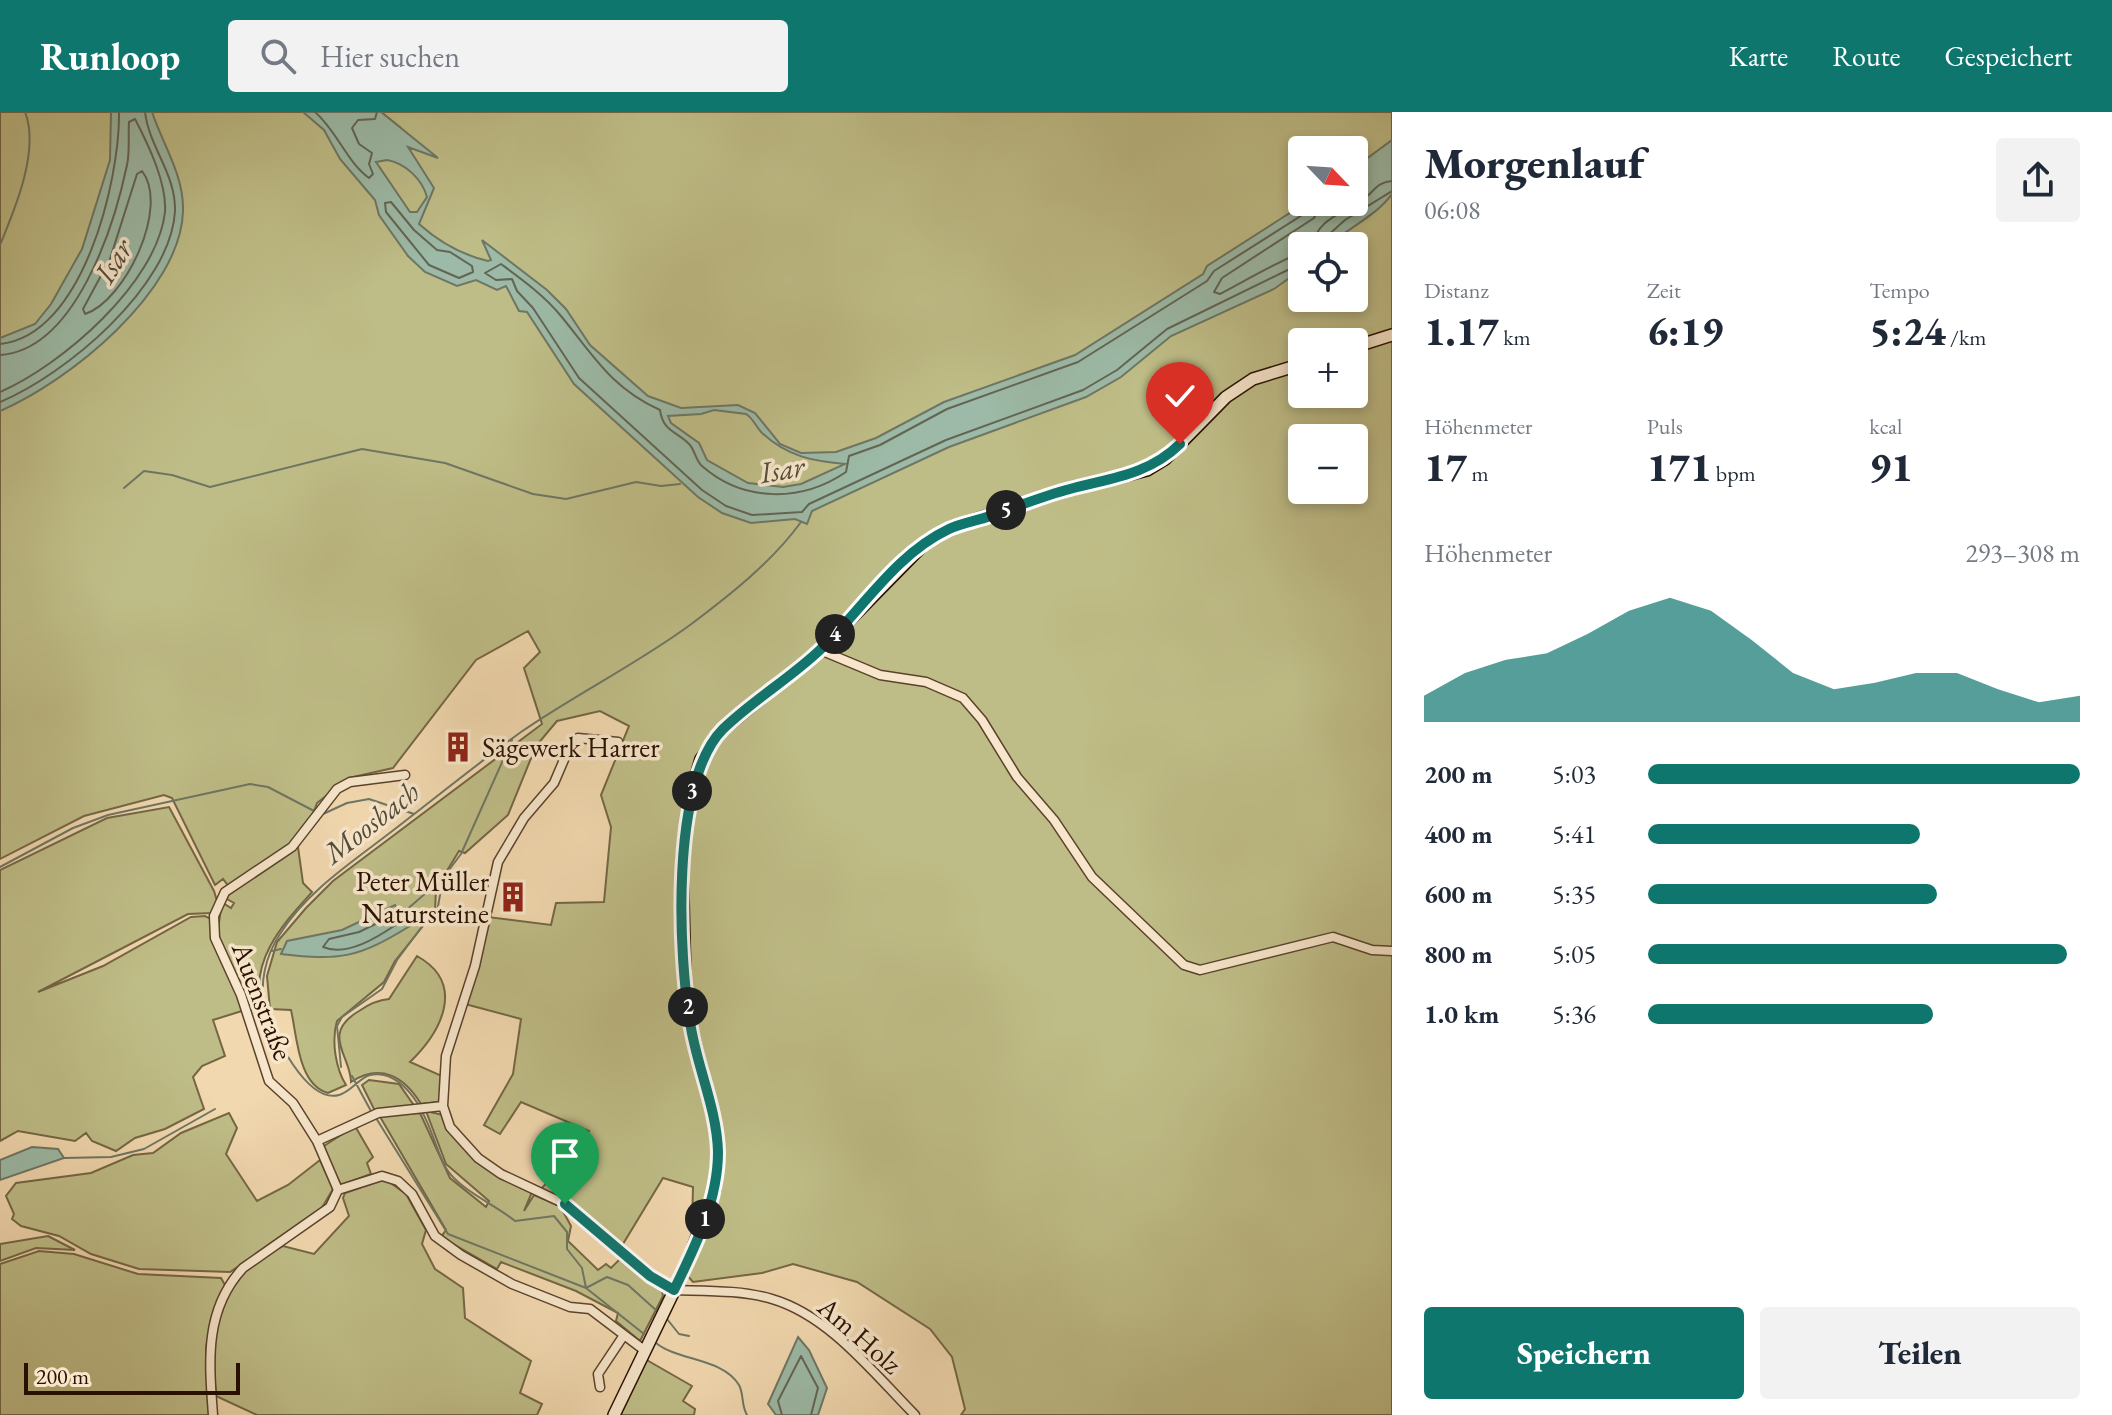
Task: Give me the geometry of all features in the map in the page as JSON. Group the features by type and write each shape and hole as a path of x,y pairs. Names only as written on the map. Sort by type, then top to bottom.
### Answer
{"main road":[{"path":"1368,343 1392,335"},
{"path":"614,1415 674,1290 715,1188 718,1153 715,1124 691,1028 685,982 682,861 691,793 701,759 722,730 820,650 906,558 927,541 952,527 1068,490 1147,470 1165,459 1226,397 1253,379 1288,368"}],"street":[{"path":"820,650 880,675 926,682 963,698 982,720 1017,777 1054,820 1092,877 1184,965 1200,970 1333,937 1372,950 1392,951"},
{"path":"618,742 578,738 569,748 554,783 524,818 498,862 475,966 446,1056 443,1106 450,1127 478,1158 501,1174 565,1204 650,1276 674,1290"},
{"name":"Auenstraße","path":"338,1190 317,1141 293,1103 269,1081 241,995 215,938 214,916 225,892 292,847 328,797 350,782 405,775"},
{"path":"317,1141 374,1115 443,1106"},
{"path":"213,1415 209,1352 212,1328 232,1280 243,1268 330,1207 338,1190 382,1176 398,1181 412,1194 435,1236 461,1255 512,1284 570,1307 590,1309 644,1350"},
{"name":"Am Holz","path":"674,1290 753,1295 774,1299 801,1313 833,1334 915,1415"},
{"path":"600,1387 598,1374 624,1335"}],"shaded area":[{"path":"0,112 369,112 401,128 381,112 1392,112 1392,1415 961,1415 965,1409 952,1357 930,1329 857,1282 793,1264 762,1273 693,1282 686,1274 706,1230 692,1225 693,1187 663,1178 623,1244 617,1244 540,1190 580,1147 589,1131 521,1102 500,1134 484,1125 513,1074 521,1019 465,1004 488,917 551,925 556,903 604,902 611,827 601,795 629,726 600,711 557,721 536,746 508,815 465,853 459,851 436,889 435,911 395,961 384,982 337,1021 334,1038 336,1055 346,1085 328,1093 318,1088 310,1080 300,1058 291,1010 270,1009 267,976 277,942 333,881 542,724 524,668 540,652 528,631 476,660 393,768 349,778 317,803 303,829 282,851 229,887 223,879 215,885 172,798 164,795 84,816 0,859"},
{"path":"169,807 214,891 217,901 212,913 188,914 38,992 103,966 191,917 205,916 213,920 245,1010 213,1020 225,1056 202,1066 193,1077 204,1109 165,1129 135,1138 116,1151 92,1141 86,1133 75,1141 18,1131 0,1141 0,870 107,818"},
{"path":"298,847 303,883 312,892 280,931 264,960 259,993 263,1010 249,1010 217,938 221,908 223,903 231,908 234,903 227,899 228,895"},
{"path":"417,956 432,967 441,980 445,994 439,1023 410,1062 442,1076 439,1102 421,1104 407,1086 390,1075 372,1073 351,1082 339,1037 347,1020 370,1004 389,999"},
{"path":"369,1080 399,1084 415,1107 375,1111 362,1085"},
{"path":"426,1111 443,1115 459,1142 479,1162 503,1179 532,1192 524,1211 534,1195 560,1206 571,1226 568,1241 598,1270 606,1264 611,1268 622,1257 662,1291 663,1296 640,1341 616,1321 618,1313 576,1291 501,1262 497,1269 441,1237 446,1230 379,1115 420,1113 450,1178 486,1207 489,1201 446,1164"},
{"path":"229,1113 237,1128 226,1154 257,1201 288,1185 320,1160 333,1189 320,1211 230,1272 139,1269 91,1254 59,1236 21,1226 12,1219 14,1214 6,1196 16,1183 91,1173 133,1155 153,1153 181,1133"},
{"path":"355,1126 373,1157 367,1163 371,1174 341,1185 323,1153 324,1146"},
{"path":"385,1179 406,1194 426,1230 422,1244 435,1269 463,1288 465,1318 531,1361 520,1393 542,1404 537,1415 257,1415 216,1396 216,1328 230,1289 260,1258 283,1246 314,1254 349,1216 343,1198 345,1193"},
{"path":"48,1236 75,1250 36,1248 0,1261 0,1244"},
{"path":"39,1251 74,1254 138,1274 221,1278 225,1285 210,1326 206,1348 209,1415 0,1415 0,1264"},
{"path":"645,1359 692,1386 683,1401 695,1409 694,1415 620,1415"}],"water":[{"name":"Isar","path":"111,112 152,112 180,185 183,211 177,242 163,272 142,302 116,330 57,379 0,411 0,338 35,324 51,304 82,249 110,160"},
{"path":"303,112 381,112 438,158 408,147 434,188 419,224 426,230 460,251 491,260 482,240 547,290 566,309 590,345 648,396 681,408 738,405 755,413 780,444 801,453 836,452 876,438 944,402 1075,355 1203,274 1207,266 1288,214 1368,216 1368,158 1392,140 1392,194 1378,209 1347,232 1288,232 1288,279 1274,289 1171,336 1121,377 1086,397 949,447 812,511 807,524 795,519 751,523 722,513 698,497 574,384 527,312 519,311 506,286 497,290 476,280 457,286 425,272 408,256 379,215 375,200 340,159 324,130","holes":["376,162 394,162 417,178 427,197 417,212 410,212","714,410 746,414 762,433 781,448 812,459 845,464 801,484 783,487 748,483 707,460 699,443 671,423 668,416"]},
{"path":"395,905 410,926 376,945 334,957 281,954 287,941 342,930"},
{"path":"32,1147 58,1149 64,1158 0,1180 0,1160"},
{"path":"798,1337 809,1350 827,1388 818,1415 776,1415 768,1404"}],"waterway":[{"path":"0,245 28,161 29,127 25,112"},
{"path":"124,488 144,471 172,475 210,487 362,449 445,463 533,494 566,499 636,482 661,486 680,484"},
{"name":"Moosbach","path":"418,1104 404,1086 378,1074 366,1077 339,1095 327,1095 315,1089 293,1065 270,1020 263,990 265,970 280,934 303,905 331,878 488,756 542,718 670,639 720,602 764,564 801,522"},
{"name":"Moosbach","path":"341,1067 337,1026 342,1017 382,989 397,960 429,917 437,912 443,878 461,854 512,740"},
{"path":"0,867 73,828 108,815 250,784 268,787 316,812"},
{"path":"323,814 347,803 369,799 414,814"},
{"path":"404,912 442,879"},
{"name":"Moosbach","path":"272,951 281,949"},
{"path":"352,1076 372,1113"},
{"path":"64,1158 111,1157 144,1149 215,1109"},
{"name":"Moosbach","path":"421,1110 452,1176 515,1221 554,1216 567,1232 567,1249 582,1268 586,1288 644,1334"},
{"path":"376,1118 448,1234 586,1288 607,1277 628,1285 657,1311"},
{"path":"667,1319 679,1334 689,1336"},
{"name":"Moosbach","path":"656,1343 732,1376 741,1388 747,1415"}],"place":[{"name":"Sägewerk Harrer","path":"458,747"},
{"name":"Peter Müller Natursteine","path":"513,897"}],"route":[{"path":"565,1204 650,1276 674,1290 700,1233 715,1188 718,1153 715,1124 691,1028 685,982 682,861 691,793 701,759 722,730 820,650 906,558 927,541 952,527 1068,490 1147,470 1165,459 1180,444"}]}
